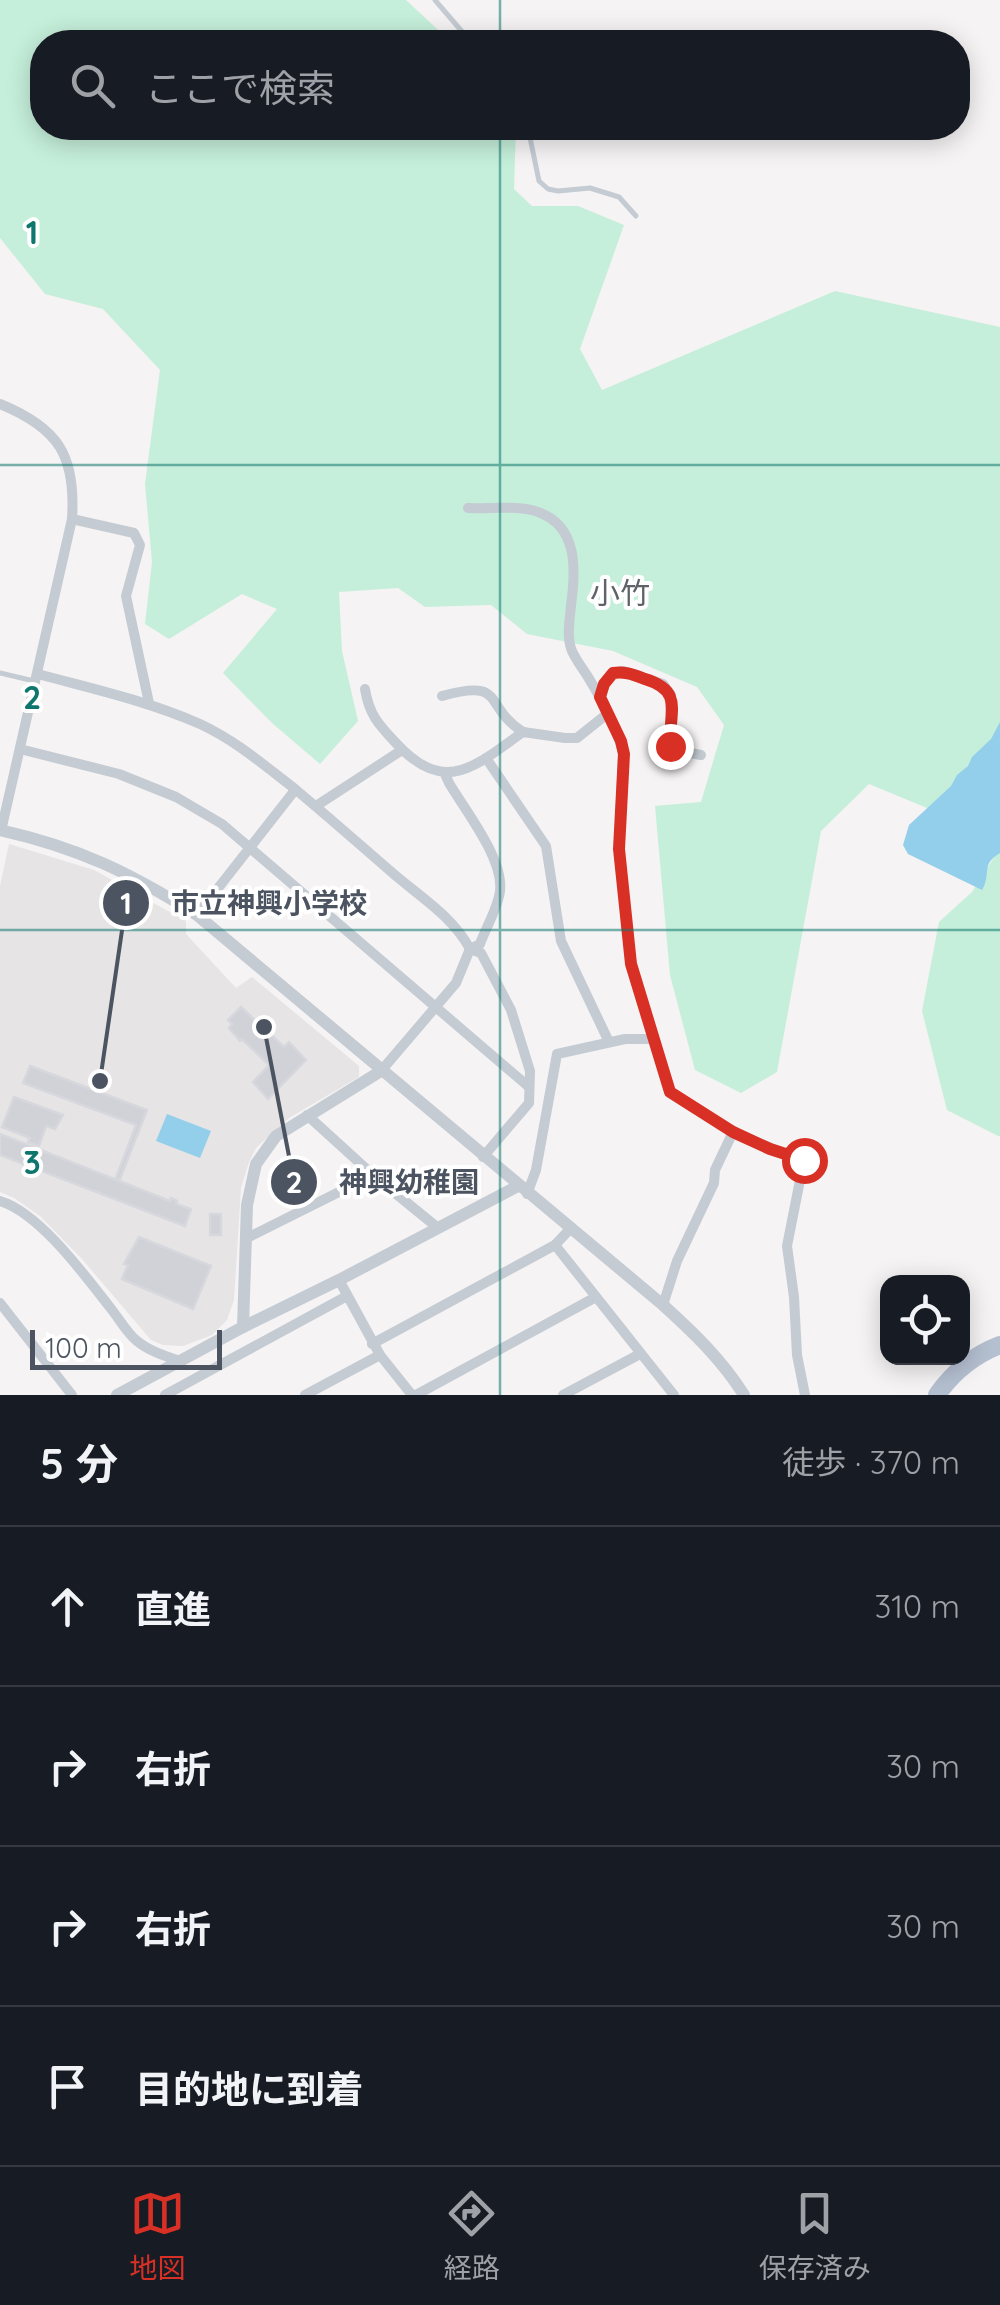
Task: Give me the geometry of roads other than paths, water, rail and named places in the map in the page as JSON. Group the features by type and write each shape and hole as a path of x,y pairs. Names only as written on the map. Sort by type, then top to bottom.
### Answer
{"main road":[{"path":"937,1395 957,1370 1000,1344"}],"street":[{"path":"0,404 48,430 69,467 74,491 72,519 38,678 0,833 69,849 110,864 197,915 663,1306 704,1342 744,1395"},
{"path":"468,508 535,510 553,520 570,541 574,564 570,648 600,697 624,754 619,849 631,964 670,1092 733,1132 804,1160 787,1246 804,1395"},
{"path":"72,519 134,533 140,545 126,596 149,703"},
{"path":"600,697 613,673 623,671 663,684 671,695 670,746 701,755"},
{"path":"38,678 149,703 204,726 254,756 452,922 470,949 482,953 511,1010 530,1071 529,1103 483,1157"},
{"path":"442,696 470,688 487,692 504,717 524,732 565,738 577,738 607,714"},
{"path":"364,689 370,713 402,750 416,762 446,774 486,758 524,732"},
{"path":"20,749 119,774 176,797 222,824 530,1087"},
{"path":"316,806 402,750"},
{"path":"486,758 546,846 561,940 609,1042"},
{"path":"242,1327 247,1205 256,1164 276,1136 382,1071 456,983 470,949 480,944 500,892 493,857 446,774"},
{"path":"0,777 13,780"},
{"path":"197,915 295,790"},
{"path":"117,1395 242,1327 522,1190 536,1170 558,1054 609,1042 652,1039"},
{"path":"308,1116 438,1228"},
{"path":"663,1306 677,1261 714,1184 715,1170 733,1132"},
{"path":"245,1239 372,1175"},
{"path":"0,1201 10,1204 51,1239 136,1340 180,1361"},
{"path":"372,1344 555,1245 570,1229"},
{"path":"555,1245 674,1395"},
{"path":"339,1280 372,1344 414,1395 596,1297"},
{"path":"165,1395 185,1390 347,1296"},
{"path":"0,1303 72,1395"},
{"path":"563,1395 640,1354"},
{"path":"304,1395 380,1355"}],"lane":[{"path":"435,0 461,30"},
{"path":"531,140 539,180 548,190 590,188 619,197 636,216"},
{"path":"0,674 38,678"}],"water":[{"path":"1000,722 1000,853 988,865 982,890 908,854 903,845 909,825 951,786 991,739"},
{"path":"167,1114 211,1131 200,1158 156,1141"}],"place":[{"name":"神興幼稚園","path":"264,1027"},
{"name":"市立神興小学校","path":"100,1081"}],"district":[{"name":"小竹","path":"620,593"}]}
